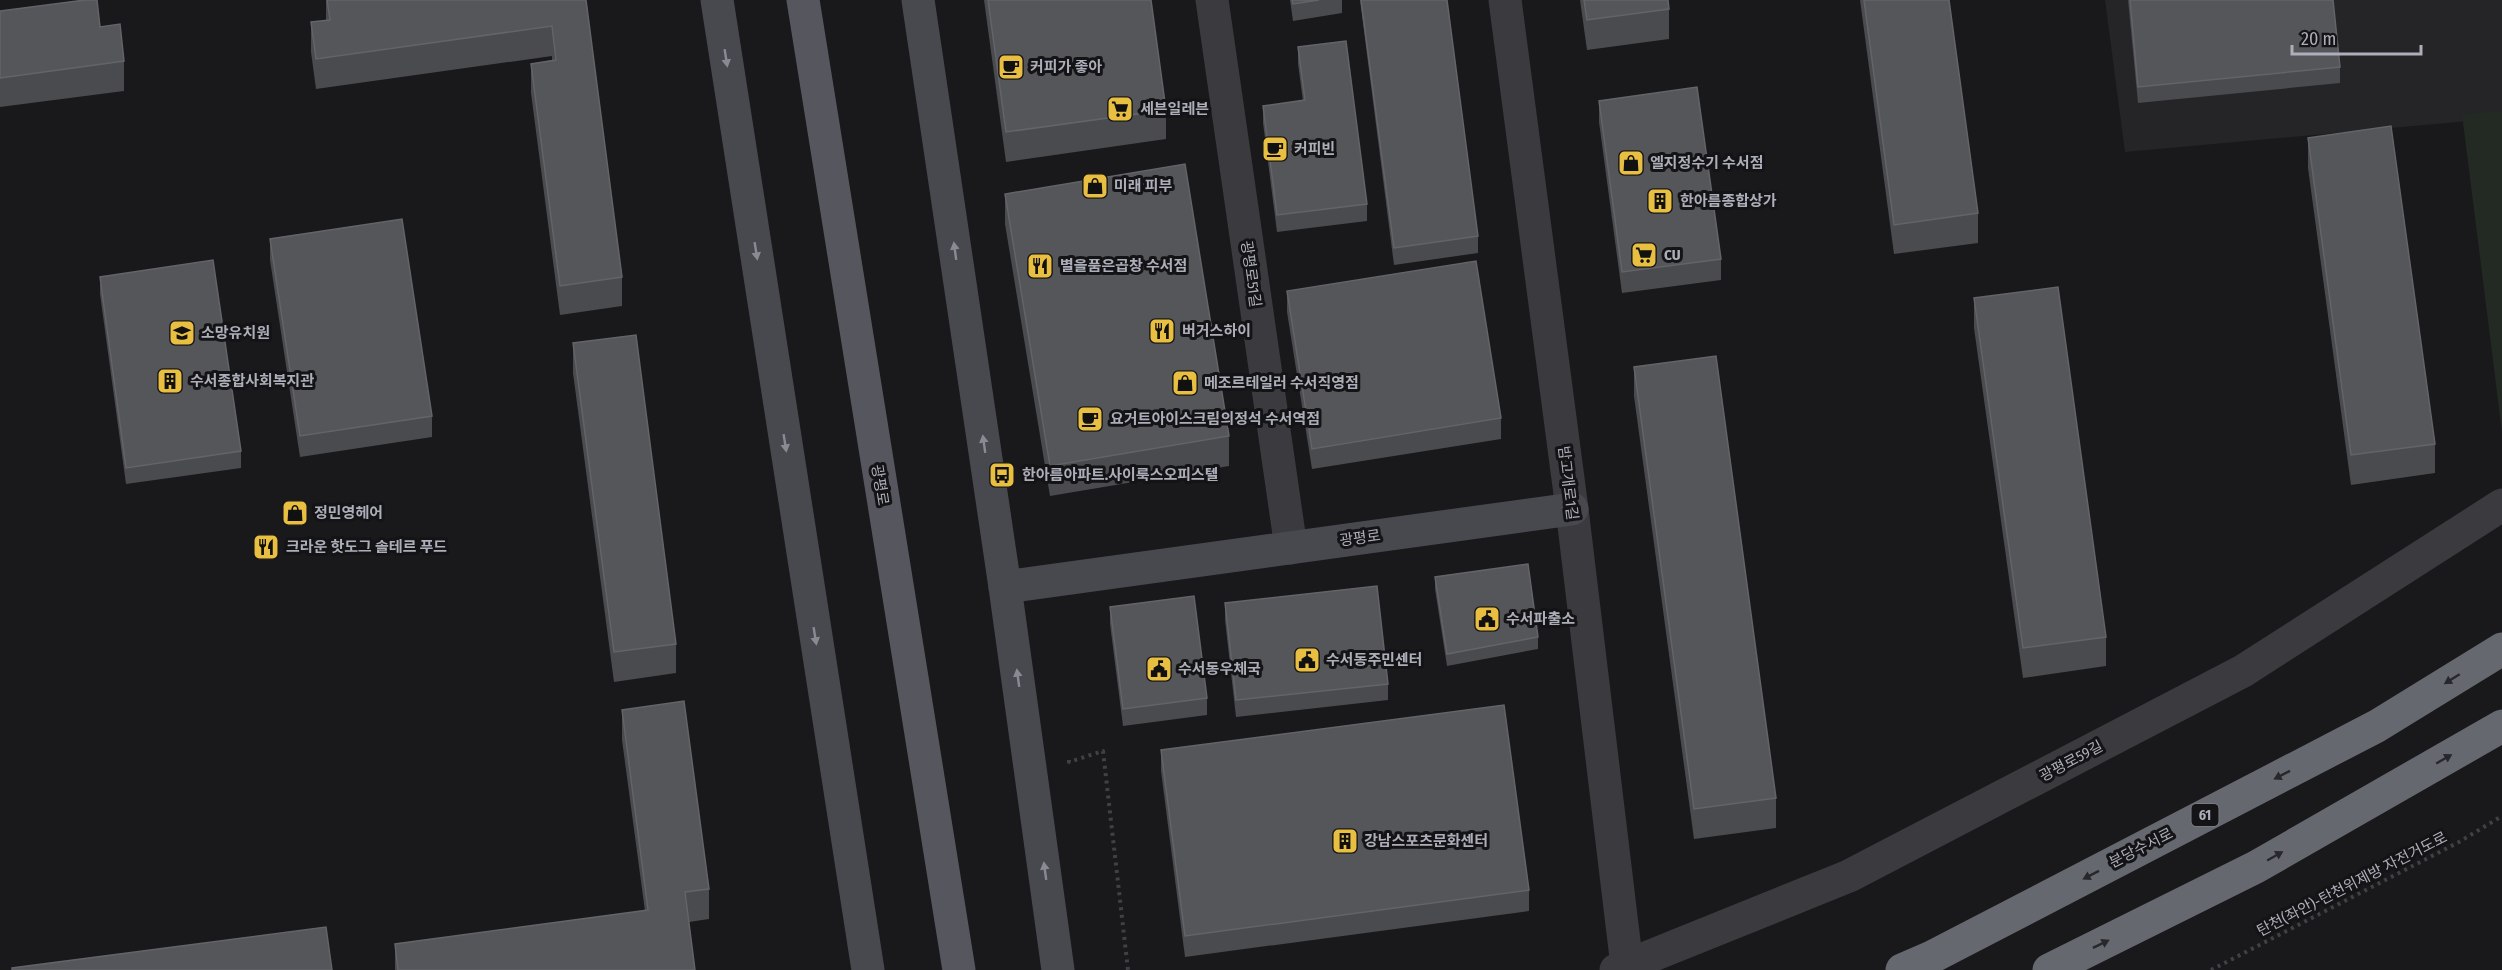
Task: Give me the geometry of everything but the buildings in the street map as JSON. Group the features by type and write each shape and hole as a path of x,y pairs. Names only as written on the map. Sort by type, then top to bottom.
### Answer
{"highway":[{"name":"분당수서로","path":"1902,970 1932,957 2377,726 2502,649"},
{"path":"2049,970 2256,867 2502,726"}],"main road":[{"path":"717,0 868,970"},
{"name":"광평로","path":"802,0 956,956"},
{"path":"918,0 1005,587 1058,970"},
{"name":"광평로","path":"1005,587 1572,509"},
{"path":"1047,970 1053,929"}],"street":[{"name":"광평로51길","path":"1212,0 1291,548"},
{"name":"밤고개로1길","path":"1505,0 1572,509 1621,968"},
{"name":"광평로59길","path":"1621,968 1849,876 2232,677 2502,505"}],"path":[{"path":"1068,750 1070,762 1103,751 1128,970"},
{"name":"탄천(좌안)-탄천위제방 자전거도로","path":"2211,970 2458,842 2502,816"}],"shaded area":[{"path":"2105,0 2502,0 2502,118 2125,152"},
{"path":"2502,111 2502,432 2462,114"}],"place":[{"name":"커피가 좋아","path":"1011,67"},
{"name":"세븐일레븐","path":"1120,109"},
{"name":"커피빈","path":"1275,149"},
{"name":"엘지정수기 수서점","path":"1631,163"},
{"name":"미래 피부","path":"1095,186"},
{"name":"한아름종합상가","path":"1660,201"},
{"name":"CU","path":"1644,255"},
{"name":"별을품은곱창 수서점","path":"1040,266"},
{"name":"버거스하이","path":"1162,331"},
{"name":"소망유치원","path":"182,333"},
{"name":"수서종합사회복지관","path":"170,381"},
{"name":"메조르테일러 수서직영점","path":"1185,383"},
{"name":"요거트아이스크림의정석 수서역점","path":"1090,419"},
{"name":"한아름아파트.사이룩스오피스텔","path":"1002,475"},
{"name":"정민영헤어","path":"295,513"},
{"name":"크라운 핫도그 솔테르 푸드","path":"266,547"},
{"name":"수서파출소","path":"1487,619"},
{"name":"수서동주민센터","path":"1307,660"},
{"name":"수서동우체국","path":"1159,669"},
{"name":"강남스포츠문화센터","path":"1345,841"}]}
